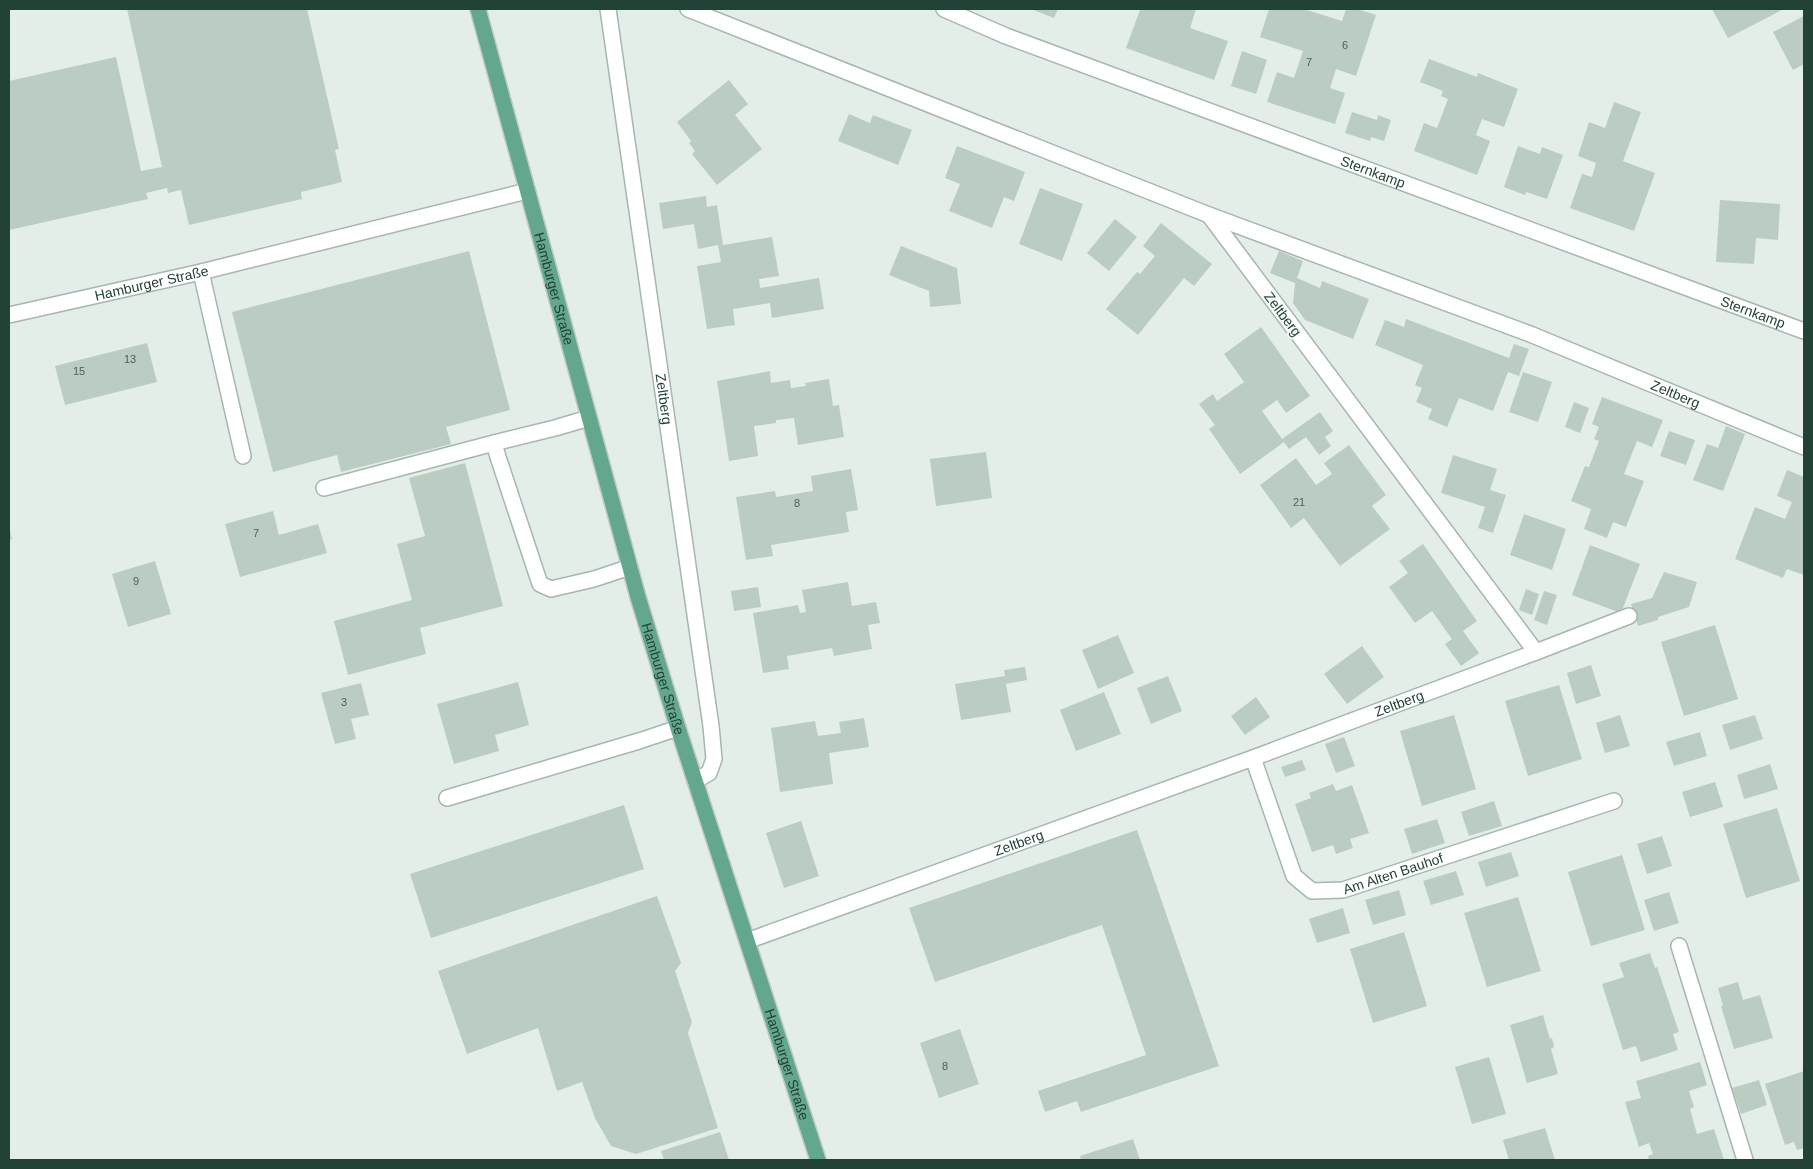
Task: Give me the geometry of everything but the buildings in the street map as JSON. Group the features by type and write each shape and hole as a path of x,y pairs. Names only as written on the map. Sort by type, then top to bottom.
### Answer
{"main road":[{"name":"Hamburger Straße","path":"478,9 630,567 678,728 818,1160"}],"street":[{"name":"Zeltberg","path":"608,9 711,726 714,759 709,773 695,781"},
{"name":"Zeltberg","path":"688,9 1209,215 1530,334 1804,447"},
{"name":"Sternkamp","path":"944,9 1006,36 1804,331"},
{"name":"Hamburger Straße","path":"9,316 201,272 527,191"},
{"name":"Zeltberg","path":"747,942 1253,758 1536,652 1209,215"},
{"path":"201,272 243,456"},
{"path":"324,488 589,418"},
{"path":"494,443 540,584 551,589 594,579 630,567"},
{"path":"1536,652 1629,616"},
{"path":"447,798 678,728"},
{"name":"Am Alten Bauhof","path":"1253,758 1294,876 1312,891 1343,890 1614,801"},
{"path":"1679,946 1745,1160"}]}
